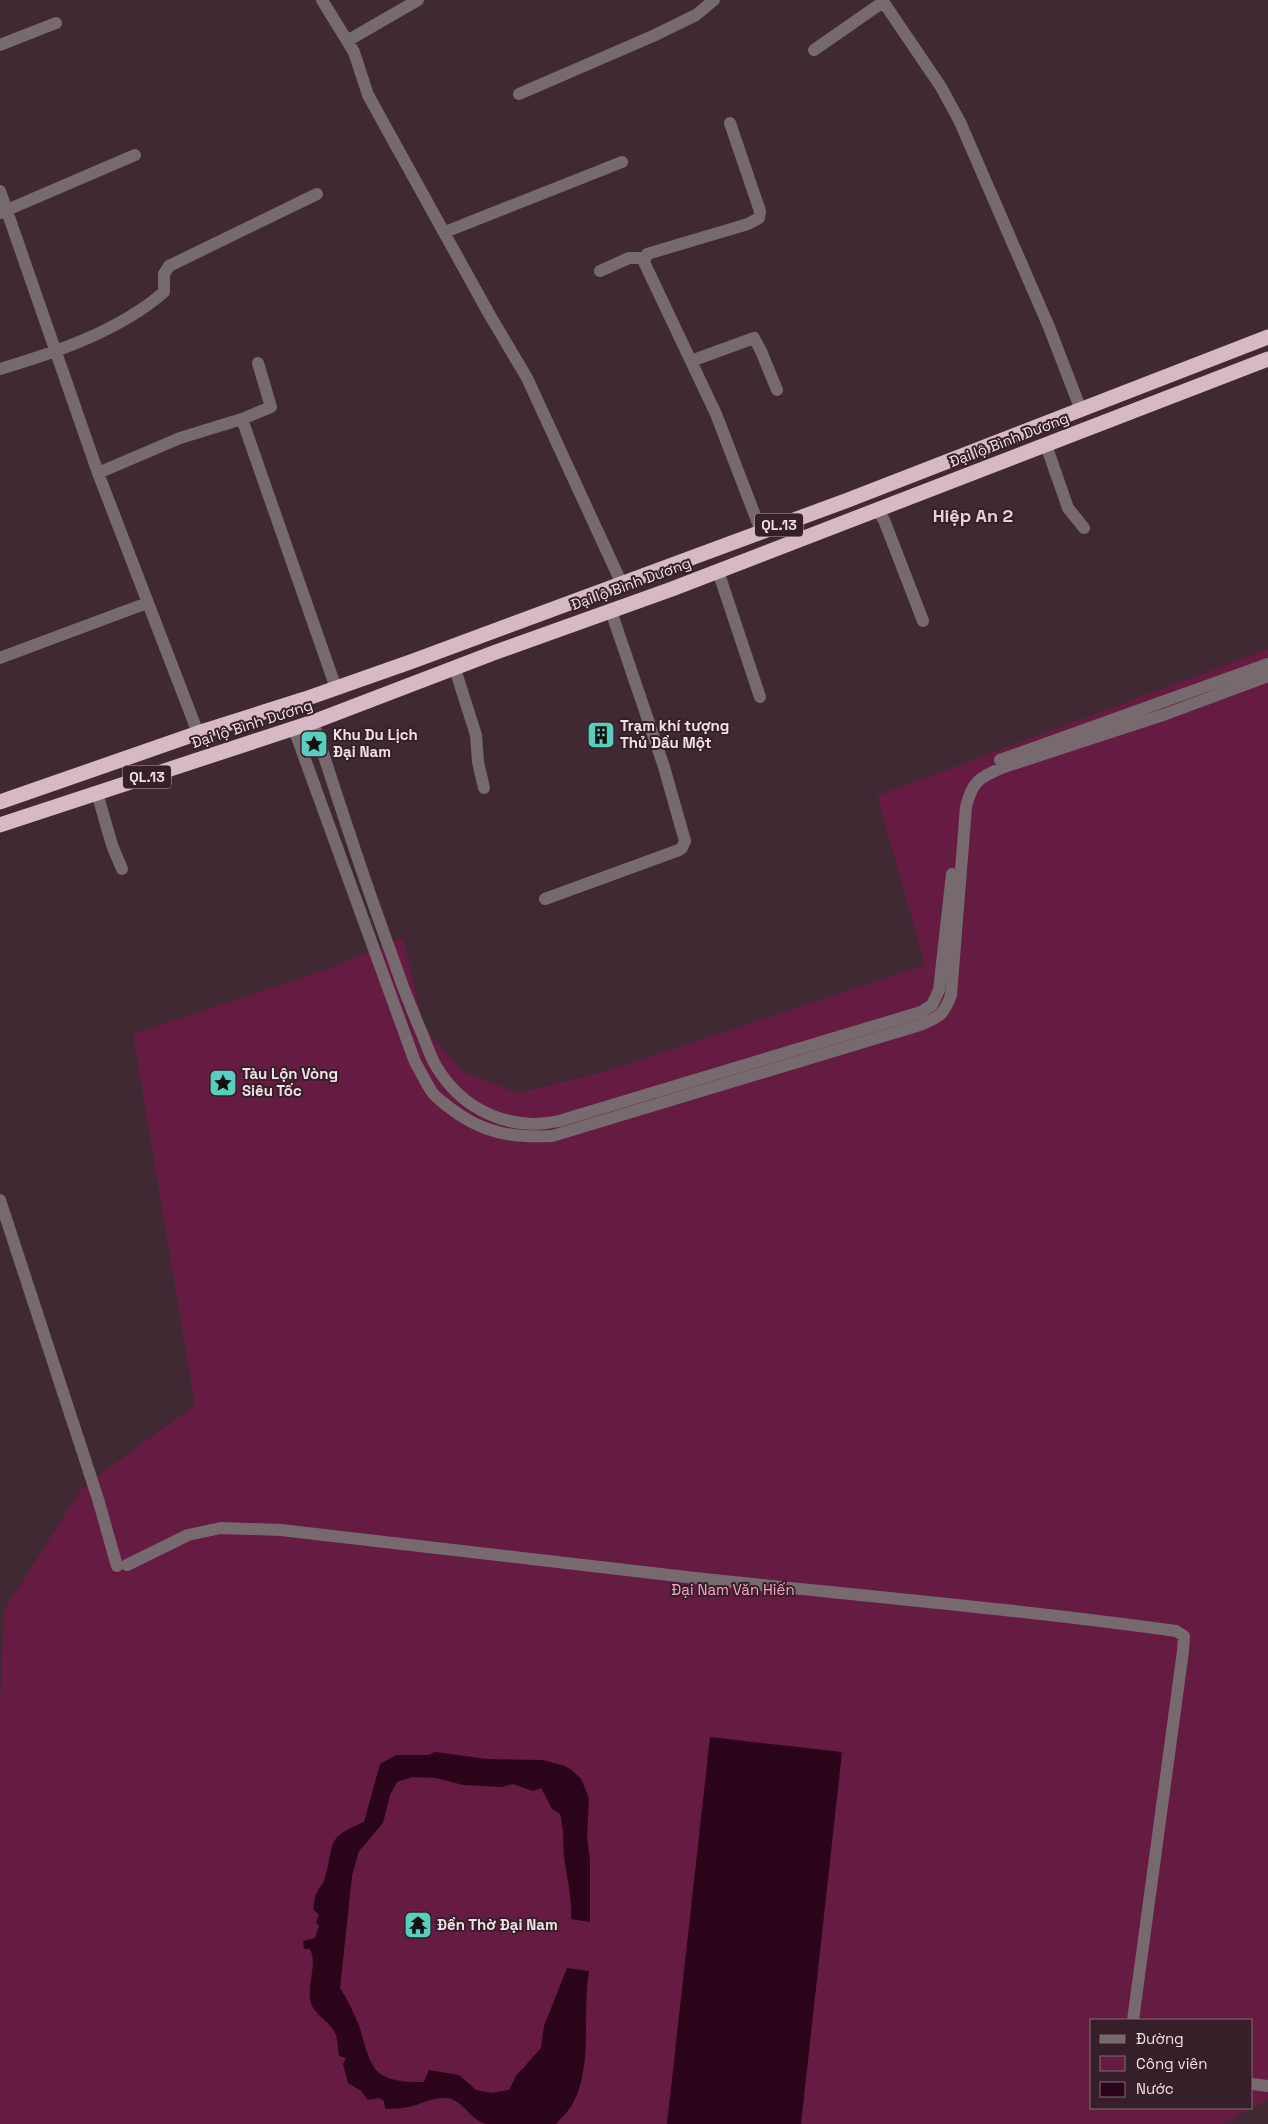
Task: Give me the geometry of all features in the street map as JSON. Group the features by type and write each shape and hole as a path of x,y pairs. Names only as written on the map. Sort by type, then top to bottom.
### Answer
{"highway":[{"name":"Đại lộ Bình Dương","path":"0,802 198,733 336,688 761,531 1268,337"},
{"name":"Đại lộ Bình Dương","path":"0,825 294,729 718,571 1268,359"},
{"path":"305,699 313,722"},
{"path":"287,705 294,729"}],"street":[{"path":"322,0 354,52 368,95 488,312 527,378 621,582"},
{"path":"347,40 418,0"},
{"path":"519,94 653,36 696,15 714,0"},
{"path":"814,50 882,1 941,87 960,122 1049,326 1081,410"},
{"path":"0,45 56,23"},
{"path":"600,271 629,258 644,258 647,254 748,224 759,218 760,211 730,123"},
{"path":"3,212 135,156"},
{"path":"445,232 622,162"},
{"path":"0,191 3,212 37,294 54,350 98,473 198,733"},
{"path":"0,369 54,350 128,318 164,292 164,274 169,266 317,194"},
{"path":"644,258 716,414 761,531"},
{"path":"691,361 754,338 758,343 777,390"},
{"path":"98,473 180,438 271,407 258,363"},
{"path":"242,418 336,688"},
{"path":"1046,445 1068,508 1084,528"},
{"path":"877,510 884,520 923,621"},
{"path":"718,571 760,697"},
{"path":"0,658 147,603"},
{"path":"545,899 679,850 685,841 664,766 611,611"},
{"path":"313,722 357,859 404,991 436,1067 462,1097 477,1109 504,1122 544,1124 664,1091 773,1055 921,1012 932,1005 940,990 958,802 968,778 988,764 1268,664"},
{"path":"455,668 476,735 478,762 484,788"},
{"path":"294,729 415,1062 433,1094 461,1117 496,1133 534,1137 552,1136 902,1031 938,1018 946,1010 951,995 966,807 970,791 976,782 985,775 1004,767 1166,714 1268,676"},
{"path":"300,747 319,740"},
{"path":"98,793 112,845 122,869"},
{"path":"0,1200 98,1499 122,1566 196,1533 221,1528 282,1530 675,1576 1071,1617 1176,1631 1184,1636 1133,2019"},
{"path":"1253,2084 1268,2086"}],"green space":[{"name":"Đại Nam Văn Hiến","path":"1268,649 1268,2099 1253,2107 1253,2019 1090,2019 1090,2109 1250,2109 1223,2124 0,2124 0,1707 4,1610 82,1488 195,1405 133,1034 322,971 403,938 424,1027 461,1071 518,1093 607,1071 925,965 877,796"}],"water":[{"path":"710,1737 842,1752 801,2124 667,2124"},
{"path":"435,1752 487,1759 542,1760 565,1766 581,1779 589,1798 587,1836 590,1859 590,1922 571,1919 560,1814 552,1809 541,1788 533,1791 513,1784 501,1787 463,1785 436,1778 412,1777 397,1782 390,1795 383,1823 359,1851 352,1876 340,1988 355,2016 371,2062 380,2073 395,2080 414,2082 424,2082 429,2070 459,2075 476,2090 491,2093 509,2090 516,2076 541,2048 544,2026 567,1968 589,1971 583,2073 573,2103 556,2124 486,2124 475,2119 458,2102 447,2098 435,2099 397,2109 385,2109 384,2101 379,2098 368,2100 361,2091 348,2083 343,2064 346,2058 339,2056 335,2033 330,2025 313,2008 311,2003 310,1989 313,1962 310,1949 304,1949 303,1941 315,1938 319,1926 316,1922 319,1915 313,1909 314,1900 324,1881 333,1844 342,1833 364,1822 380,1764 396,1755 429,1755"}],"place":[{"name":"Trạm khí tượng Thủ Dầu Một","path":"601,735"},
{"name":"Khu Du Lịch Đại Nam","path":"314,744"},
{"name":"Tàu Lộn Vòng Siêu Tốc","path":"223,1083"},
{"name":"Đền Thờ Đại Nam","path":"418,1925"}],"district":[{"name":"Hiệp An 2","path":"973,516"}]}
